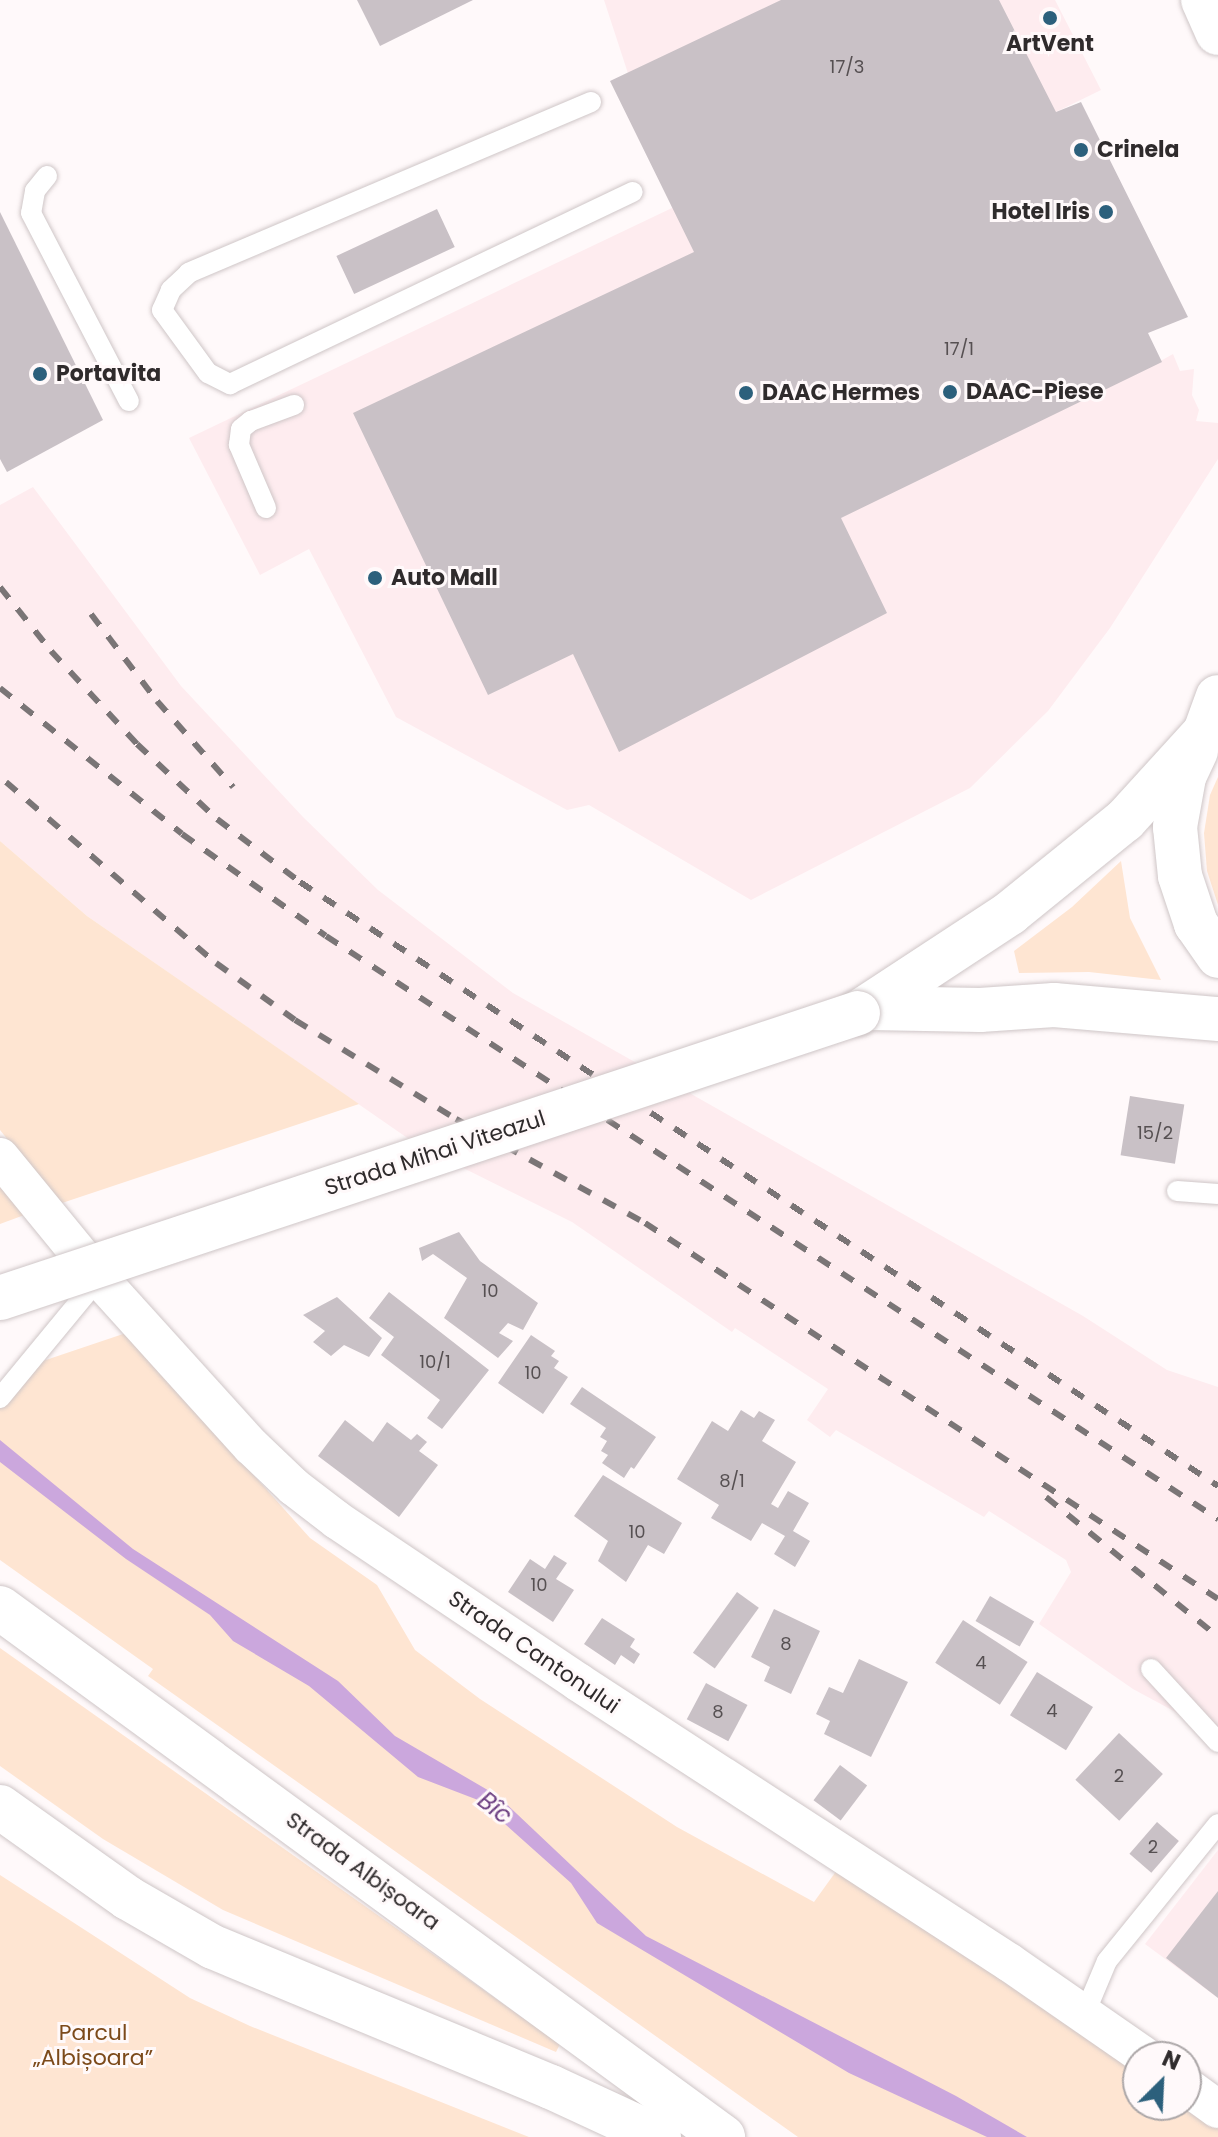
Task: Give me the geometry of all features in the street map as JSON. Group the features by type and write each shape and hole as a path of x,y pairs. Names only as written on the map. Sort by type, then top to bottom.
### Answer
{"main road":[{"path":"1203,0 1218,33"},
{"path":"1214,715 1184,777 1175,827 1180,876 1196,924 1218,956"},
{"name":"Strada Mihai Viteazul","path":"0,1298 864,1010 1063,872 1125,820 1214,715"},
{"name":"Strada Mihai Viteazul","path":"864,1010 980,1010 1054,1005 1218,1019"},
{"name":"Strada Albișoara","path":"0,1608 588,2035 723,2137"},
{"path":"0,1807 128,1898 213,1947 532,2079 659,2137"},
{"path":"532,2079 578,2063 585,2056 588,2035"}],"street":[{"name":"Strada Cantonului","path":"0,1157 99,1278 251,1446 337,1520 1124,2041"}],"lane":[{"path":"591,102 189,273 171,290 162,310 208,373 230,384 633,192"},
{"path":"47,176 35,191 31,213 129,401"},
{"path":"266,508 239,445 241,429 251,421 294,405"},
{"path":"1177,1191 1218,1194"},
{"path":"0,1398 99,1278"},
{"path":"1151,1669 1218,1742"},
{"path":"1085,2013 1107,1961 1218,1824"}],"shaded area":[{"path":"604,0 1055,0 1101,90 1056,112 1137,374 1173,354 1180,371 1194,369 1192,395 1199,410 1196,421 1218,423 1218,459 1110,628 1048,711 970,788 751,900 589,805 567,810 396,717 309,549 260,575 189,438 672,208"},
{"path":"33,487 181,686 303,817 378,890 513,993 1083,1316 1167,1370 1218,1387 1218,1735 1133,1689 1039,1624 1071,1572 1066,1560 989,1511 984,1517 836,1430 830,1437 807,1420 828,1389 735,1328 732,1332 572,1222 419,1146 87,916 0,841 0,505"},
{"path":"1218,1850 1218,1998 1145,1944"}],"green space":[{"path":"1218,777 1218,905 1207,871 1204,833 1210,795"},
{"path":"0,841 87,916 359,1104 59,1204 0,1130"},
{"path":"1121,861 1130,918 1161,980 1089,972 1019,973 1014,951 1072,907"},
{"path":"0,1180 27,1214 0,1224"},
{"path":"126,1333 310,1538 377,1585 415,1650 480,1699 677,1827 814,1902 837,1870 1122,2055 1122,2121 1202,2121 1202,2114 1218,2124 1218,2137 798,2137 148,1676 153,1669 0,1560 0,1408 37,1363"},
{"path":"0,1648 560,2044 556,2052 223,1910 103,1839 0,1766"},
{"name":"Parcul „Albișoara”","path":"0,1875 190,1998 250,2026 529,2137 0,2137"}],"water":[{"name":"Bîc","path":"0,1440 133,1549 338,1681 395,1736 498,1796 646,1936 956,2096 1027,2137 987,2137 849,2073 597,1923 571,1883 478,1800 418,1777 309,1686 233,1641 210,1615 126,1559 0,1462"}],"building":[{"path":"357,0 473,0 380,46"},
{"name":"DAAC Hermes","path":"781,0 999,0 1056,112 1081,102 1188,317 1148,333 1162,362 841,518 887,613 619,752 573,654 488,695 353,413 694,252 610,81"},
{"path":"437,209 455,247 354,294 336,256"},
{"name":"Portavita","path":"0,212 103,420 7,472 0,459"},
{"path":"1130,1096 1184,1105 1175,1164 1121,1155"},
{"path":"459,1232 480,1261 538,1303 523,1330 508,1323 499,1333 513,1341 498,1358 444,1318 467,1278 433,1254 422,1261 419,1248"},
{"path":"389,1292 489,1370 442,1429 427,1418 440,1400 381,1355 394,1337 369,1318"},
{"path":"337,1297 382,1338 369,1357 344,1345 331,1356 313,1342 325,1331 303,1315"},
{"path":"531,1335 555,1351 551,1356 559,1361 554,1368 568,1377 543,1414 498,1383"},
{"path":"582,1387 656,1437 624,1478 602,1463 608,1455 601,1451 607,1441 600,1437 606,1428 570,1404"},
{"path":"741,1410 754,1418 759,1411 775,1420 762,1441 796,1462 771,1504 778,1508 788,1491 809,1503 793,1531 810,1541 795,1567 774,1554 785,1536 762,1523 751,1541 711,1518 719,1505 677,1479 712,1421 728,1431"},
{"path":"345,1420 373,1442 387,1422 411,1440 417,1434 427,1442 419,1451 438,1465 399,1517 318,1456"},
{"path":"603,1475 682,1523 664,1554 648,1545 626,1582 598,1561 608,1541 574,1516"},
{"path":"554,1555 567,1563 556,1579 574,1590 553,1622 508,1592 530,1559 545,1569"},
{"path":"737,1592 759,1608 715,1669 693,1653"},
{"path":"990,1596 1034,1621 1020,1647 976,1621"},
{"path":"774,1609 820,1631 791,1694 764,1681 770,1667 751,1657"},
{"path":"602,1618 635,1639 630,1647 640,1654 634,1664 621,1655 615,1665 584,1644"},
{"path":"963,1620 1028,1662 1000,1705 935,1663"},
{"path":"859,1659 908,1682 871,1757 824,1734 830,1721 816,1714 829,1687 843,1693"},
{"path":"1037,1672 1093,1707 1066,1750 1010,1715"},
{"path":"706,1683 747,1705 728,1741 687,1719"},
{"path":"1119,1733 1163,1774 1119,1821 1075,1780"},
{"path":"840,1765 867,1785 841,1821 814,1800"},
{"path":"1157,1822 1179,1841 1151,1873 1129,1854"},
{"path":"1218,1891 1218,1998 1166,1958"}],"railway":[{"path":"0,587 51,651 137,744 217,819 300,882 1218,1486"},
{"path":"91,614 157,701 233,787"},
{"path":"0,688 182,834 326,936 1218,1519"},
{"path":"6,782 216,963 295,1020 456,1119 645,1223 1218,1599"},
{"path":"1046,1497 1218,1637"}],"place":[{"name":"ArtVent","path":"1050,18"},
{"name":"Crinela","path":"1081,150"},
{"name":"Hotel Iris","path":"1106,212"},
{"name":"Portavita","path":"40,374"},
{"name":"DAAC-Piese","path":"950,392"},
{"name":"DAAC Hermes","path":"746,393"},
{"name":"Auto Mall","path":"375,578"}]}
